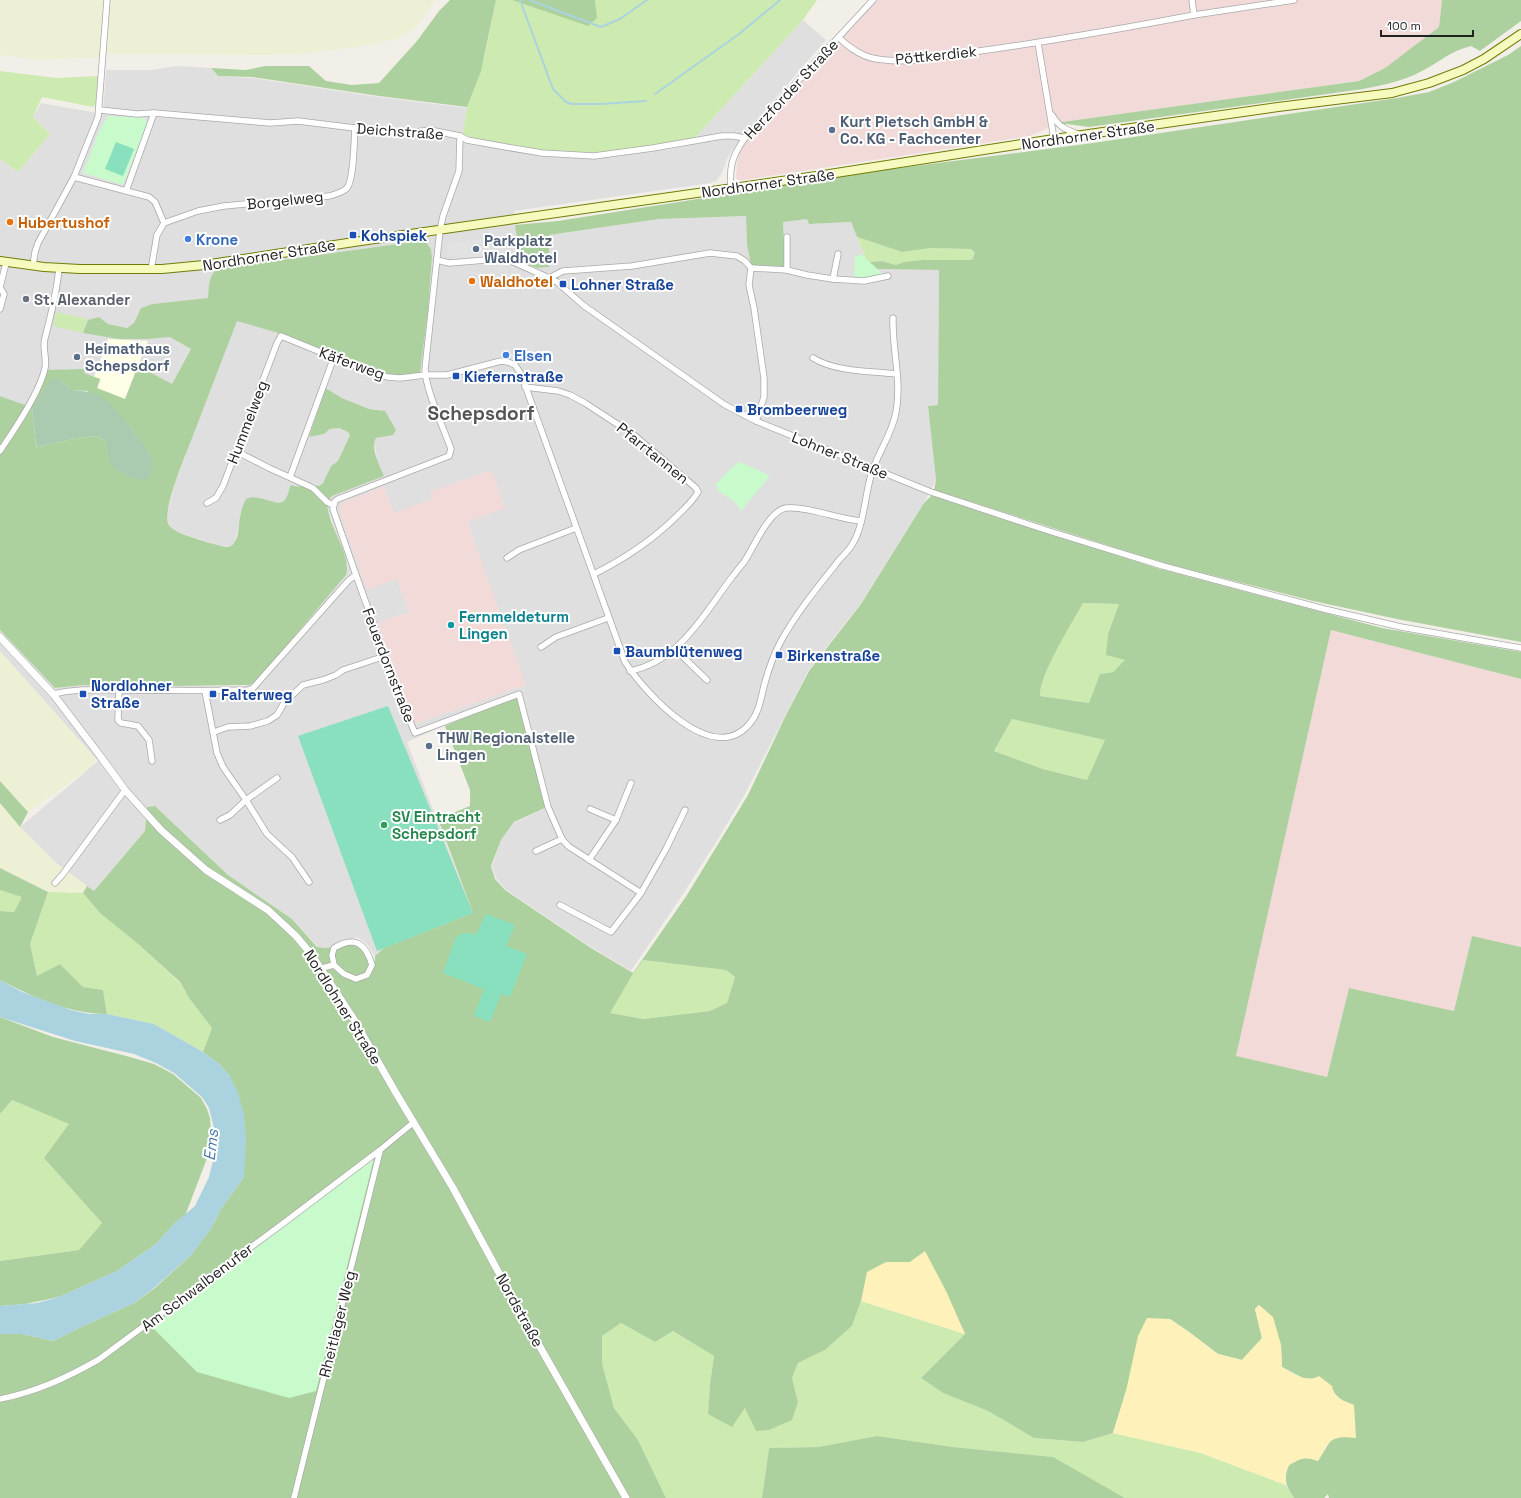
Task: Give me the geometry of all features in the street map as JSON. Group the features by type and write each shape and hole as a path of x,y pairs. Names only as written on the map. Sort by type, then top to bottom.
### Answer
{"main road":[{"name":"Nordhorner Straße","path":"3,262 59,268 151,270 204,265 354,242 731,189 980,152 1054,139 1278,107 1392,93 1409,90 1463,70 1484,59 1521,34"}],"street":[{"path":"33,266 38,243 74,177 100,110 107,0"},
{"name":"Herzforder Straße","path":"731,189 730,174 732,162 736,150 745,138 873,0"},
{"path":"1192,0 1194,15"},
{"name":"Pöttkerdiek","path":"839,38 854,50 871,58 911,61 1038,43 1194,15 1294,0"},
{"path":"1038,43 1054,139"},
{"name":"Deichstraße","path":"100,110 270,123 298,121 409,133 430,130 460,136 467,140 542,153 594,156 613,155 722,136 745,138"},
{"path":"1050,111 1062,127 1082,136"},
{"path":"126,191 154,113"},
{"name":"Borgelweg","path":"164,223 198,211 224,206 329,196 343,191 350,183 352,176 355,128"},
{"path":"53,694 70,690 205,691 248,690 253,688 349,580 356,575 333,510 333,505 338,499 445,459 449,456 451,449 425,375 440,230 443,216 458,171 460,136"},
{"path":"74,177 150,197 155,202 164,223 157,235 151,270"},
{"path":"787,237 787,270"},
{"path":"550,278 563,271 632,266 710,253 737,256 745,261 751,268 787,270 833,279 864,281 888,276"},
{"path":"833,279 838,254"},
{"name":"Lohner Straße","path":"437,260 449,263 498,259 509,260 550,278 557,282 582,305 725,405 756,421 931,492 1049,531 1201,577 1324,609 1401,627 1521,648"},
{"path":"0,309 4,294 0,287 3,262"},
{"path":"0,451 32,400 43,374 46,358 44,343 57,290 59,268"},
{"path":"751,268 749,285 754,308 764,378 764,397 756,421"},
{"path":"425,375 447,375 494,362 508,362 515,365 521,374 594,574 624,662 630,671 656,700 678,720 692,729 706,735 721,737 733,736 743,730 750,723 756,713 771,665 780,644 807,602 841,557 853,544 859,533 860,521 873,468 883,449 896,412 896,374 893,318"},
{"name":"Käferweg","path":"281,336 387,377 400,378 425,375"},
{"name":"Hummelweg","path":"207,503 216,498 236,450 276,343 281,336"},
{"path":"290,477 334,357"},
{"path":"813,358 823,364 865,372 896,374"},
{"name":"Pfarrtannen","path":"525,387 558,391 570,395 590,406 634,435 696,488 698,492 686,507 655,536 622,559 594,574"},
{"path":"236,450 313,488 327,502 333,505"},
{"path":"630,671 656,662 675,649 701,621 732,576 744,562 767,524 778,511 785,508 860,521"},
{"path":"507,558 519,550 576,528"},
{"name":"Feuerdornstraße","path":"356,575 400,698 415,733 519,694 548,807 562,838 568,846 641,892"},
{"path":"541,647 556,637 608,618"},
{"name":"Nordlohner Straße","path":"0,636 53,694 125,790 161,830 206,870 268,910 296,936 322,968 414,1122"},
{"path":"675,649 707,680"},
{"path":"214,732 228,727 250,726 268,721 277,715 284,703 303,685 323,680 336,675 343,670 385,656"},
{"path":"119,690 118,720 121,723 138,726 149,740 152,761"},
{"path":"205,691 220,760 228,775 246,800 267,834 292,856 309,882"},
{"path":"220,820 230,816 246,800 277,778"},
{"path":"589,860 616,820 631,784"},
{"path":"55,883 125,790"},
{"path":"590,809 616,820"},
{"path":"560,905 611,932 641,892 666,849 685,810"},
{"path":"536,851 562,838"},
{"path":"352,941 363,946 372,965 367,975 356,979 344,974 334,965 332,955 334,948 352,941"},
{"path":"322,968 334,965"},
{"name":"Am Schwalbenufer","path":"0,1399 40,1389 98,1360 380,1150 414,1122"},
{"name":"Nordstraße","path":"414,1122 453,1188 626,1498"},
{"name":"Rheitlager Weg","path":"294,1498 380,1150"}],"shaded area":[{"path":"0,0 435,0 415,29 397,39 358,47 297,54 109,54 98,57 41,60 0,55"},
{"path":"878,0 1442,0 1439,27 1385,68 1359,81 1062,122 1030,136 738,180 736,178 737,162 740,152 746,142"},
{"path":"803,20 826,40 744,134 727,159 722,173 716,181 711,183 514,211 520,261 537,268 549,267 549,235 659,219 746,216 747,245 751,265 783,221 807,219 809,224 851,222 867,263 870,266 878,269 939,270 938,405 928,406 936,480 924,503 861,603 808,671 745,794 681,897 631,971 591,947 505,889 496,878 492,866 501,840 514,823 548,807 519,693 407,742 473,913 384,948 375,956 366,943 356,937 352,941 339,945 325,948 318,947 292,919 228,875 155,806 147,807 145,831 94,891 56,863 20,827 84,773 97,760 0,651 0,630 55,688 84,685 245,686 256,682 346,575 348,565 328,511 328,501 332,496 351,488 377,457 374,442 376,438 393,435 381,410 369,409 342,398 327,389 325,390 309,437 324,434 330,429 339,428 348,432 350,435 338,461 331,466 323,483 319,486 313,484 296,487 281,503 271,502 258,497 239,526 234,544 229,547 177,532 168,522 167,515 175,483 183,458 191,441 237,320 275,332 396,376 416,374 421,364 428,311 432,257 431,249 426,242 419,241 217,269 209,286 209,298 152,304 141,308 134,323 127,328 108,324 99,317 119,339 170,337 191,349 172,384 97,388 84,373 86,369 25,405 0,396 0,159 18,172 50,134 33,117 41,103 103,114 106,71 152,70 176,66 210,68 218,76 252,78 379,97 467,108 462,142 510,150 597,158 671,149 685,146 693,140","holes":["492,470 467,522 525,685 415,724 378,623 409,612 397,579 367,589 341,503 384,487 394,514 433,499 431,492"]},
{"name":"Parkplatz Waldhotel","path":"503,237 504,256 462,259 448,255 448,243"},
{"path":"108,339 148,341 125,399 97,388 101,379 94,377"},
{"path":"50,379 60,380 71,390 98,395 118,413 149,453 152,463 152,472 146,479 142,480 133,478 111,466 105,441 97,436 76,438 38,447 36,444 32,409"},
{"path":"492,470 505,508 467,522 526,685 415,724 378,623 409,612 397,579 367,590 339,510 340,506 341,503 345,501 384,487 394,513 433,499 430,492"},
{"path":"1331,630 1521,679 1521,947 1472,936 1454,1011 1349,988 1327,1077 1235,1057"},
{"path":"0,651 98,761 28,812 0,781"},
{"path":"0,803 20,827 56,863 87,886 83,893 48,892 0,868"}],"green space":[{"path":"450,0 496,0 481,71 467,107 379,96 252,77 218,76 211,68 246,70 265,66 309,66 326,81 352,85 379,83 417,41 439,11"},
{"path":"496,0 512,0 596,18 595,0 817,0 803,20 693,140 593,155 543,151 480,141 463,134 467,107 484,59"},
{"path":"512,0 595,0 597,18 588,26"},
{"path":"1442,0 1521,0 1521,21 1480,51 1471,46 1464,48 1415,74 1401,80 1378,86 1089,127 1067,124 1061,125 1062,122 1359,81 1385,68 1439,27"},
{"path":"1521,46 1521,642 1397,619 1313,601 1163,563 934,490 936,480 928,406 938,405 939,270 878,269 870,266 867,262 882,261 896,265 904,262 924,260 972,260 975,253 971,249 931,248 902,252 857,237 851,222 809,224 807,219 783,222 785,268 751,265 747,245 746,216 659,219 549,235 549,267 537,268 520,261 515,225 558,221 868,172 1093,143 1397,98 1429,92 1454,82 1508,55"},
{"path":"0,71 57,78 98,76 96,104 93,107 42,97 33,117 50,134 18,172 0,159"},
{"path":"108,116 145,118 147,123 123,185 83,173 100,129"},
{"path":"116,142 134,149 123,176 105,169"},
{"path":"857,237 902,252 931,248 971,249 975,253 972,260 904,262 896,265 882,261 867,262"},
{"path":"419,241 426,242 431,249 432,257 428,311 420,372 416,374 396,376 378,372 275,332 237,321 171,495 167,516 168,523 171,527 176,531 194,538 229,547 234,544 236,540 241,511 246,499 256,497 278,503 282,502 285,500 291,485 319,486 323,483 331,466 338,461 350,435 348,432 339,428 330,429 324,434 309,437 325,390 327,389 342,398 369,409 385,411 396,430 393,435 376,438 374,442 376,457 384,476 332,496 328,501 330,518 346,558 346,575 256,682 249,685 84,685 55,688 0,630 0,396 25,405 32,401 45,370 86,369 84,373 100,379 97,388 125,399 138,366 172,384 191,349 170,337 119,339 83,333 88,320 99,317 108,324 127,328 134,323 141,308 152,304 208,298 210,279 217,269","holes":["60,380 71,390 87,391 115,411 131,428 150,454 112,466 105,441 97,436 76,438 38,447 36,445 32,409"]},
{"path":"861,254 883,274 865,279 854,276 855,257"},
{"path":"56,312 87,319 83,333 53,326"},
{"path":"739,462 770,476 741,511 736,503 717,490 718,487 715,485"},
{"path":"932,495 1160,569 1382,628 1521,652 1521,679 1331,630 1236,1056 1327,1077 1349,988 1454,1011 1472,936 1521,947 1521,1498 1329,1498 1328,1494 1324,1498 1294,1498 1286,1482 1286,1475 1289,1465 1303,1458 1318,1461 1331,1440 1342,1436 1341,1400 1333,1392 1314,1379 1303,1378 1282,1367 1281,1345 1266,1311 1259,1305 1255,1309 1262,1338 1242,1360 1218,1354 1170,1319 1126,1391 1113,1433 1083,1442 1034,1438 988,1411 943,1393 921,1378 965,1334 925,1252 910,1262 886,1262 861,1301 852,1326 825,1350 798,1363 792,1378 798,1402 792,1420 769,1430 756,1431 745,1408 732,1427 708,1414 714,1356 673,1331 655,1342 621,1323 602,1336 602,1363 614,1408 638,1440 666,1498 0,1498 0,1334 22,1334 53,1341 134,1303 155,1288 191,1255 210,1230 221,1209 244,1177 244,1160 230,1076 219,1064 203,1052 212,1028 189,998 180,982 138,944 100,913 83,893 87,886 94,891 145,831 147,807 155,806 228,875 292,919 317,947 325,948 357,943 371,962 375,961 375,956 384,948 473,913 438,819 470,806 470,790 445,726 519,694 547,807 514,822 501,840 491,866 495,879 505,890 591,948 633,973 687,895 748,795 787,713 809,671 861,604 924,503","holes":["1083,603 1119,604 1108,634 1106,655 1125,660 1113,672 1100,674 1089,703 1040,696 1041,687 1050,663","1012,719 1105,740 1087,780 1043,769 994,751","643,960 726,970 735,977 727,1003 710,1011 643,1019 610,1013 631,977"]},
{"path":"1083,603 1119,604 1108,634 1107,655 1126,660 1113,672 1100,674 1089,703 1040,696 1041,687 1050,663"},
{"name":"SV Eintracht Schepsdorf","path":"388,706 473,913 377,951 298,736"},
{"path":"1012,719 1106,740 1088,780 1043,769 994,751"},
{"path":"0,781 28,812 20,827 0,803"},
{"path":"0,868 48,892 30,944 37,976 60,964 83,987 103,990 107,1014 65,1008 38,998 0,980 0,911 14,912 22,897 0,890"},
{"path":"0,890 23,896 14,912 0,911"},
{"path":"48,892 83,893 100,913 138,944 180,983 189,998 212,1028 203,1052 154,1024 107,1014 103,990 83,987 60,964 37,976 30,944"},
{"path":"486,914 515,925 506,946 527,954 510,997 501,994 490,1022 474,1016 484,989 443,973 456,937 464,933 476,934"},
{"path":"643,960 726,970 735,977 727,1003 710,1011 643,1019 609,1013"},
{"path":"0,1017 53,1037 154,1064 173,1074 201,1098 210,1118 212,1145 185,1216 176,1222 156,1244 117,1271 59,1297 25,1304 0,1306 0,1261 79,1250 102,1223 44,1158 69,1124 12,1100 0,1114"},
{"path":"12,1100 70,1124 44,1158 102,1223 79,1250 0,1261 0,1114"},
{"path":"374,1158 316,1391 289,1398 197,1372 152,1327 207,1283"},
{"path":"861,1301 965,1334 921,1378 943,1393 988,1411 1034,1438 1083,1442 1113,1433 1201,1453 1286,1485 1294,1498 1125,1498 1052,1457 953,1447 877,1436 818,1447 769,1448 762,1498 666,1498 638,1440 614,1408 602,1363 602,1336 621,1323 655,1342 673,1331 714,1356 710,1384 709,1414 798,1402 792,1378 798,1363 825,1350 852,1326"},
{"path":"877,1436 953,1447 1053,1457 1125,1498 762,1498 769,1448 818,1447"}],"sand":[{"path":"925,1251 947,1293 965,1334 861,1301 867,1272 886,1262 910,1262"},
{"path":"1259,1305 1273,1317 1281,1345 1282,1367 1300,1377 1309,1379 1319,1376 1332,1386 1337,1396 1354,1405 1356,1438 1336,1438 1328,1444 1318,1461 1303,1458 1289,1465 1285,1474 1286,1485 1201,1453 1113,1433 1126,1391 1138,1336 1147,1318 1170,1319 1218,1354 1242,1360 1262,1338 1255,1309"}],"water":[{"path":"0,980 22,992 71,1010 89,1014 107,1014 154,1024 203,1052 219,1064 230,1076 238,1093 244,1114 246,1140 244,1177 221,1209 210,1230 191,1255 154,1288 134,1303 53,1341 22,1334 0,1334 0,1306 37,1303 59,1297 117,1271 156,1244 176,1222 195,1206 209,1177 216,1149 215,1132 209,1108 202,1097 174,1073 156,1063 134,1054 75,1041 0,1017"}],"waterway":[{"path":"520,0 553,89 565,101 571,104 646,101"},
{"path":"530,0 601,27 620,19 647,0"},
{"path":"655,94 739,34 780,0"}],"place":[{"name":"Kurt Pietsch GmbH & Co. KG - Fachcenter","path":"832,130"},
{"name":"Hubertushof","path":"10,222"},
{"name":"Kohspiek","path":"353,235"},
{"name":"Krone","path":"188,239"},
{"name":"Parkplatz Waldhotel","path":"476,249"},
{"name":"Waldhotel","path":"472,281"},
{"name":"Lohner Straße","path":"563,284"},
{"name":"St. Alexander","path":"26,299"},
{"name":"Elsen","path":"506,355"},
{"name":"Heimathaus Schepsdorf","path":"77,357"},
{"name":"Kiefernstraße","path":"456,376"},
{"name":"Brombeerweg","path":"739,409"},
{"name":"Fernmeldeturm Lingen","path":"451,625"},
{"name":"Baumblütenweg","path":"617,651"},
{"name":"Birkenstraße","path":"779,655"},
{"name":"Nordlohner Straße","path":"83,694"},
{"name":"Falterweg","path":"213,694"},
{"name":"THW Regionalstelle Lingen","path":"429,746"},
{"name":"SV Eintracht Schepsdorf","path":"384,825"}],"district":[{"name":"Schepsdorf","path":"481,413"}],"water label":[{"name":"Ems","path":"211,1145"}]}
